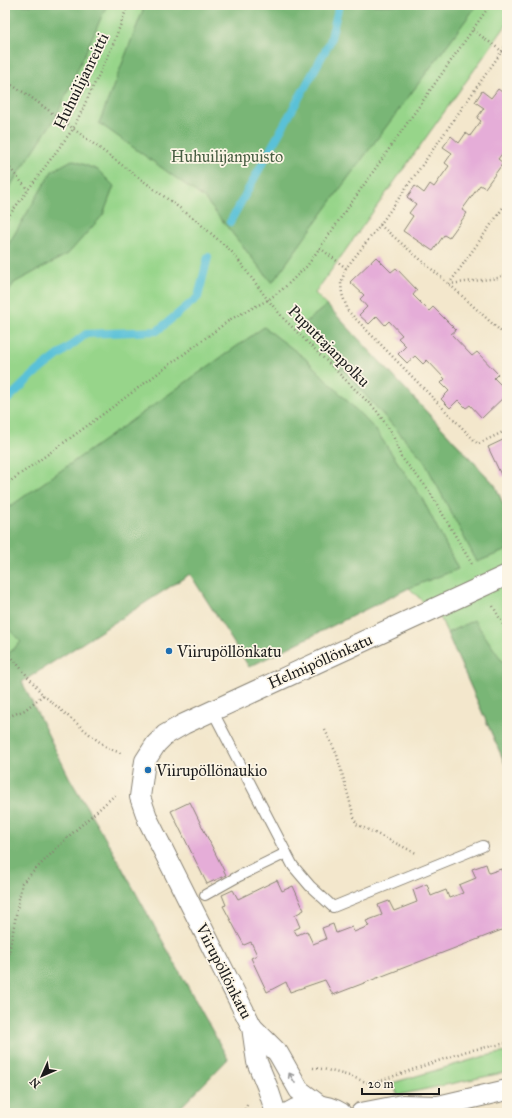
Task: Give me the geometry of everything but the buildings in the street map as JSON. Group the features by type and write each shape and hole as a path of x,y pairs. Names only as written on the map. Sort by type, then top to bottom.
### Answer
{"street":[{"name":"Helmipöllönkatu","path":"145,761 156,744 166,735 184,724 507,575"},
{"name":"Viirupöllönkatu","path":"145,761 140,796 148,820 252,1027 257,1062 276,1113"},
{"name":"Viirupöllönkatu","path":"252,1027 278,1052 299,1090 319,1105"},
{"path":"361,1113 402,1105 433,1110 507,1090"},
{"path":"288,1113 304,1106 319,1105 333,1108 342,1113"}],"lane":[{"path":"212,710 293,866 310,886 333,907 483,846"},
{"path":"205,894 286,853"}],"path":[{"name":"Huhuilijanreitti","path":"5,221 73,129 112,46 128,5"},
{"path":"5,485 231,319 268,300 284,288 307,266 490,5"},
{"path":"473,30 507,55"},
{"path":"507,44 380,225 346,268 341,283 342,294 348,311 478,444 507,430"},
{"name":"Puputtajanpolku","path":"5,81 28,95 198,222 233,253 284,319 376,410 392,433 401,456 428,489 484,586 507,632"},
{"path":"5,162 28,190"},
{"path":"449,284 507,202"},
{"path":"380,225 507,336"},
{"path":"320,248 346,268"},
{"path":"449,284 498,278 507,273"},
{"path":"5,649 43,695 108,748 125,755"},
{"path":"5,718 25,710 43,695"},
{"path":"325,730 338,755 356,824 440,864"},
{"path":"5,974 22,883 68,837 118,793"},
{"path":"311,1067 350,1076 371,1084 467,1051 507,1043"}],"green space":[{"name":"Huhuilijanpuisto","path":"5,5 507,5 507,24 315,293 495,485 507,513 507,768 441,619 409,588 250,337 21,642 5,657"},
{"path":"5,5 107,5 57,115 5,194"},
{"path":"145,5 477,5 272,283 204,198 99,123"},
{"path":"72,160 98,170 114,186 103,215 68,254 14,283 5,299 5,250 52,171"},
{"path":"327,305 495,485 507,513 507,550 477,562 423,459 302,325"},
{"path":"264,327 306,359 375,429 422,498 458,569 409,588 249,667 190,574 22,682 70,779 111,848 228,1059 175,1113 5,1113 5,657 21,642 5,625 5,510"},
{"path":"474,620 507,668 507,768 447,633"},
{"path":"507,1052 507,1072 398,1095 392,1083 485,1056"}],"waterway":[{"path":"230,222 330,42 339,5"},
{"path":"5,402 34,374 86,334 157,331 198,297 208,257"}],"place":[{"name":"Viirupöllönkatu","path":"169,651"},
{"name":"Viirupöllönaukio","path":"148,770"}]}
